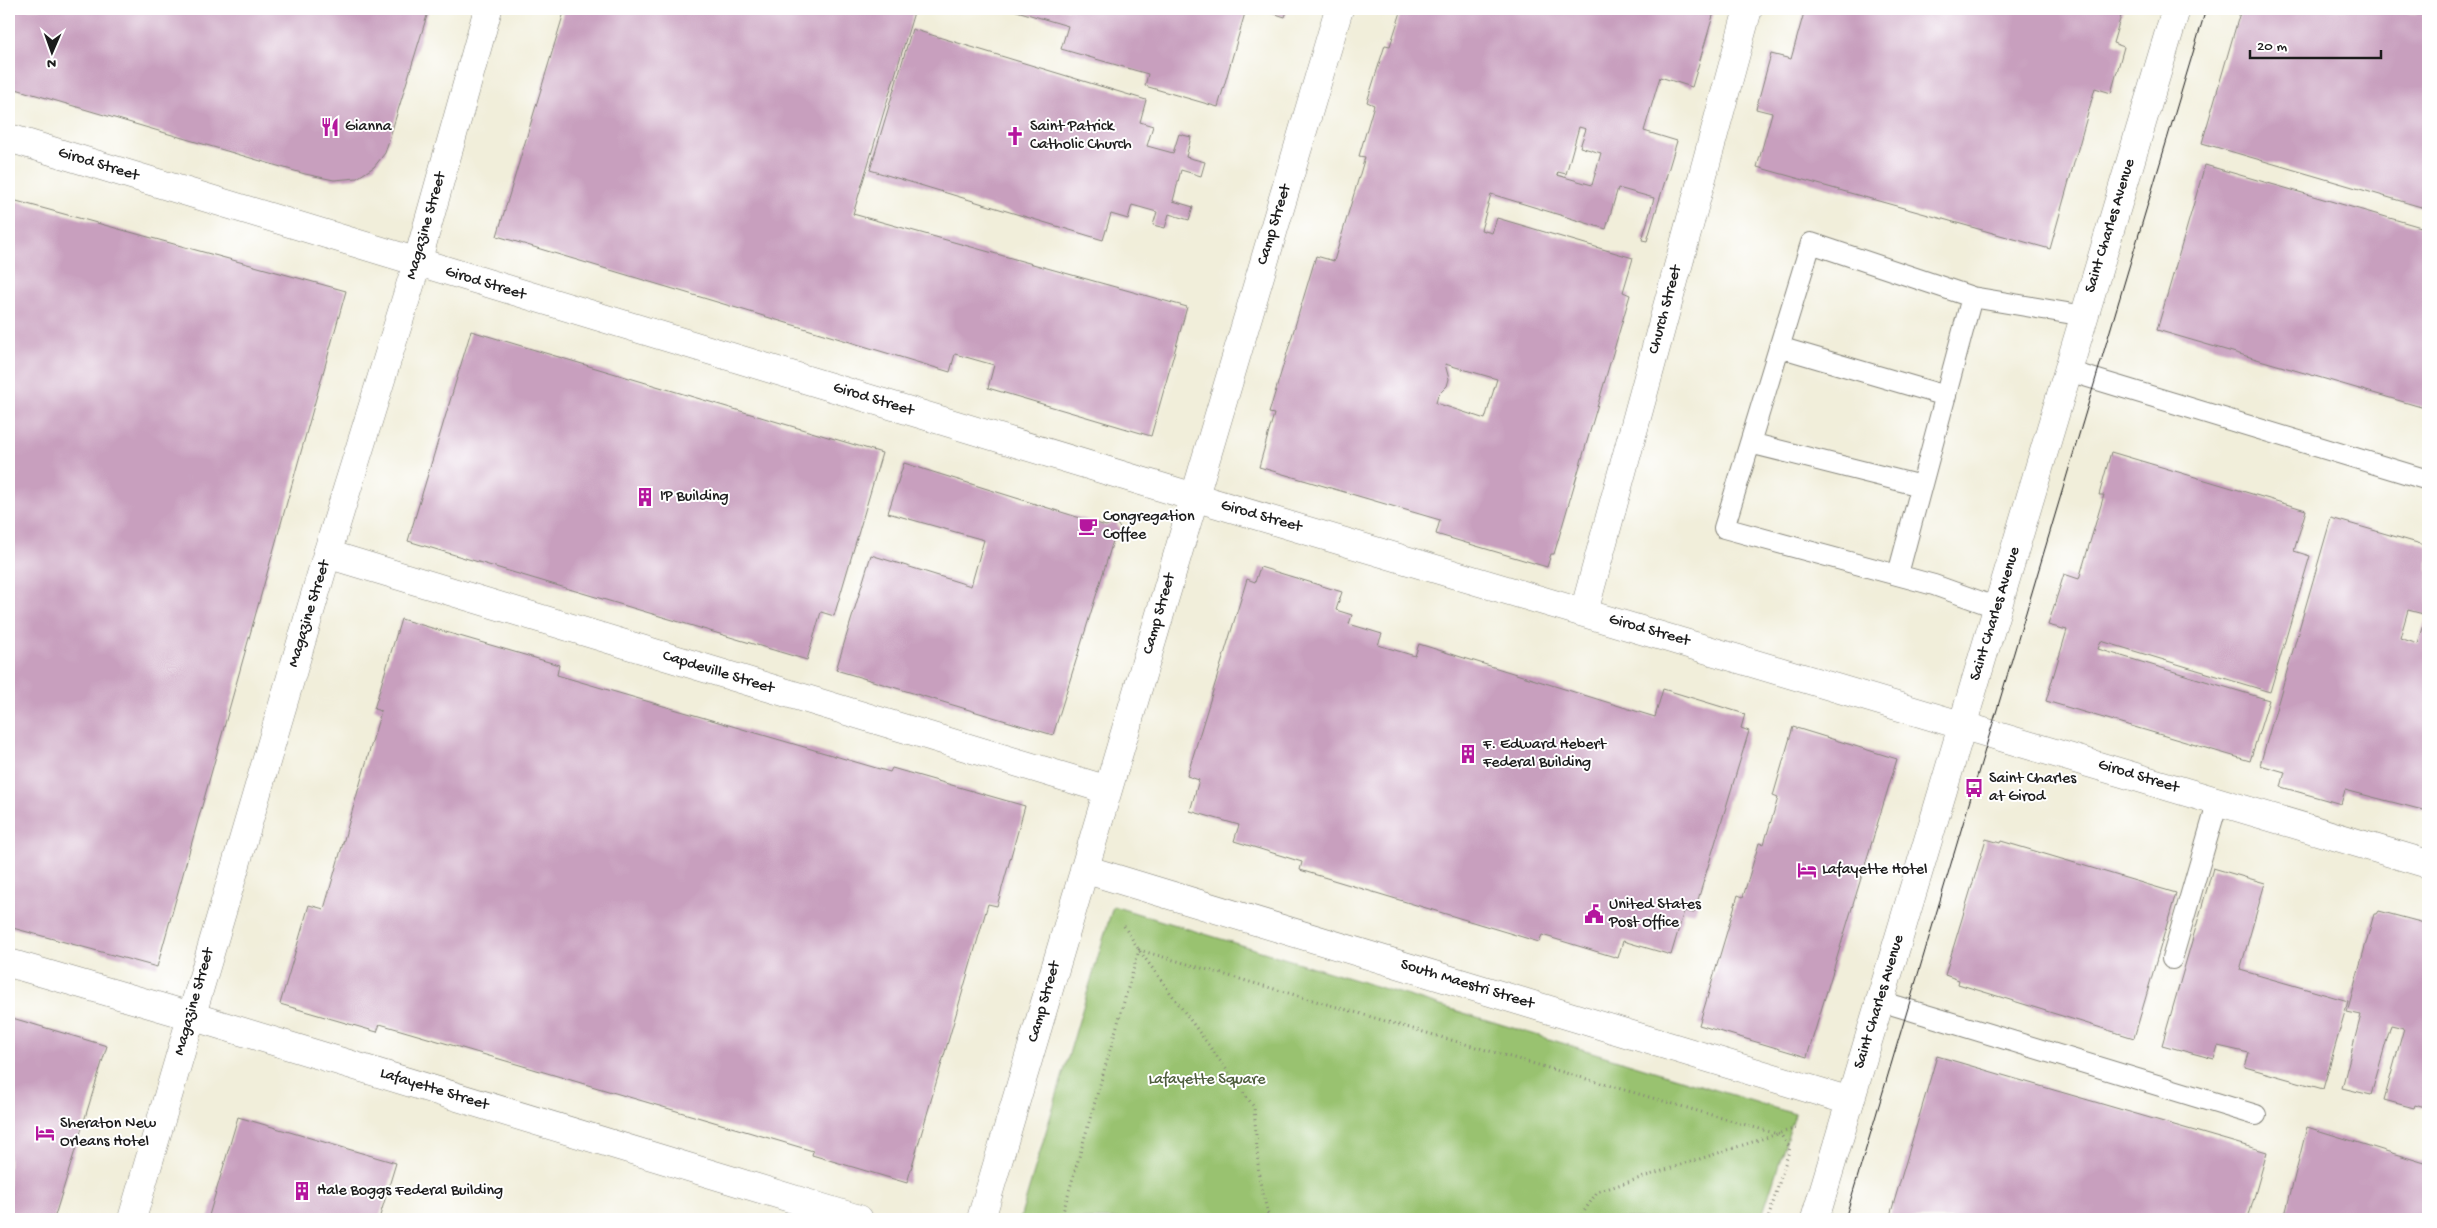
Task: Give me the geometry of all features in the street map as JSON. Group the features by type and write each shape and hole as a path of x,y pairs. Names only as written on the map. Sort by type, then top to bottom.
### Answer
{"street":[{"name":"Magazine Street","path":"132,1219 327,554 417,263 488,9"},
{"name":"Camp Street","path":"982,1219 1339,9"},
{"name":"Church Street","path":"1584,612 1748,9"},
{"name":"Saint Charles Avenue","path":"1815,1219 2176,9"},
{"name":"Girod Street","path":"9,138 1194,497 1963,724 2428,864"},
{"name":"Capdeville Street","path":"327,554 1108,790"},
{"name":"South Maestri Street","path":"1084,869 1850,1101"},
{"name":"Lafayette Street","path":"9,963 859,1219"}],"lane":[{"path":"1998,608 1898,574 1724,528 1811,243 1972,297 2085,316"},
{"path":"1898,574 1972,297"},
{"path":"1779,347 1946,396"},
{"path":"2068,371 2428,480"},
{"path":"1750,443 1922,486"},
{"path":"2172,959 2218,801"},
{"path":"1880,1002 2256,1115"}],"path":[{"path":"1124,926 1139,950 1254,1107 1259,1177 1269,1219"},
{"path":"1139,950 1781,1135 1790,1148 1768,1219"},
{"path":"1060,1219 1139,950"},
{"path":"1579,1219 1597,1192 1781,1135 1796,1128"}],"green space":[{"name":"Lafayette Square","path":"1113,906 1795,1114 1761,1219 1020,1219"}],"building":[{"path":"9,9 429,9 385,153 374,167 357,178 334,180 305,174 9,87"},
{"path":"565,9 915,9 853,214 1187,307 1151,436 988,388 994,365 955,354 950,372 497,236"},
{"path":"943,9 958,9 957,13"},
{"path":"1010,9 1229,9 1245,13 1218,107 1145,86 1148,74 1061,49 1068,26"},
{"path":"1260,9 1288,9 1285,17"},
{"path":"1402,9 1715,9 1692,87 1660,77 1644,131 1677,141 1647,241 1642,240 1654,198 1618,188 1606,229 1491,194 1481,230 1492,233 1497,218 1633,258 1623,292 1630,295 1554,554 1551,554 1547,567 1436,534 1440,520 1259,467 1274,414 1269,413 1316,256 1334,261 1365,157 1359,156 1374,105 1367,102 1385,45 1390,46","holes":["1579,127 1586,129 1580,147 1601,153 1592,185 1557,175 1558,172 1566,174","1445,364 1497,379 1485,419 1436,403 1438,395 1447,386 1449,379"]},
{"path":"1805,9 2123,9 2113,43 2124,47 2111,93 2095,88 2050,249 1757,167 1772,113 1756,109 1771,54 1791,59"},
{"path":"2241,9 2396,9 2416,15 2417,11 2428,14 2428,209 2202,143"},
{"name":"Saint Patrick Catholic Church","path":"912,29 1146,100 1140,122 1153,126 1147,146 1173,153 1179,134 1191,137 1186,157 1205,162 1201,176 1181,170 1173,201 1193,207 1189,220 1169,214 1165,228 1153,225 1157,212 1132,205 1128,219 1111,214 1103,240 870,170"},
{"path":"2205,165 2428,229 2428,409 2157,330"},
{"path":"9,199 346,291 157,967 9,927"},
{"name":"IP Building","path":"471,331 882,453 834,616 821,612 807,660 408,541"},
{"path":"2111,452 2306,510 2294,551 2310,556 2270,692 2101,641 2098,649 2269,700 2250,761 2046,701 2067,630 2048,625 2064,574 2079,579 2104,495 2099,495"},
{"path":"904,463 1106,526 1115,521 1124,534 1113,541 1053,735 836,670 871,555 971,586 984,540 888,513"},
{"path":"2331,518 2428,546 2428,793 2423,810 2345,790 2341,804 2281,787 2285,772 2260,765","holes":["2408,610 2427,615 2418,644 2400,638"]},
{"name":"F. Edward Hebert Federal Building","path":"1260,567 1342,592 1336,610 1352,615 1349,624 1382,634 1378,645 1415,656 1419,644 1655,717 1663,689 1745,714 1741,728 1749,731 1694,913 1684,911 1671,955 1623,941 1618,958 1542,935 1539,942 1300,870 1302,862 1234,841 1239,825 1190,811 1199,780 1187,776 1247,579 1255,582"},
{"path":"401,619 559,665 557,675 890,772 892,768 1025,806 997,906 988,904 907,1183 812,1155 813,1151 380,1024 377,1032 280,1004 309,905 324,909 381,711 374,709"},
{"name":"Lafayette Hotel","path":"1793,727 1897,759 1807,1057 1699,1025 1738,895 1743,897 1759,843 1764,844 1778,798 1773,796"},
{"path":"1986,839 2000,843 2001,841 2176,893 2134,1038 1958,984 1959,980 1945,975"},
{"path":"2213,868 2265,883 2240,970 2348,1001 2323,1089 2245,1067 2249,1053 2218,1046 2214,1059 2162,1045"},
{"path":"2379,911 2428,924 2428,1109 2415,1105 2414,1108 2384,1100 2404,1028 2391,1025 2371,1095 2342,1088 2361,1015 2347,1012 2374,914 2377,914"},
{"name":"Sheraton New Orleans Hotel","path":"9,1017 107,1046 54,1219 9,1219"},
{"path":"1937,1056 2267,1152 2248,1219 1889,1219"},
{"name":"Hale Boggs Federal Building","path":"238,1117 396,1163 379,1219 208,1219"},
{"path":"2307,1127 2428,1164 2428,1219 2284,1219"}],"tram line":[{"path":"1845,1219 2206,9"}],"place":[{"name":"Gianna","path":"330,127"},
{"name":"Saint Patrick Catholic Church","path":"1015,136"},
{"name":"IP Building","path":"645,497"},
{"name":"Congregation Coffee","path":"1088,526"},
{"name":"F. Edward Hebert Federal Building","path":"1468,754"},
{"name":"Saint Charles at Girod","path":"1974,788"},
{"name":"Lafayette Hotel","path":"1807,870"},
{"name":"United States Post Office","path":"1594,914"},
{"name":"Sheraton New Orleans Hotel","path":"45,1133"},
{"name":"Hale Boggs Federal Building","path":"302,1191"}]}
